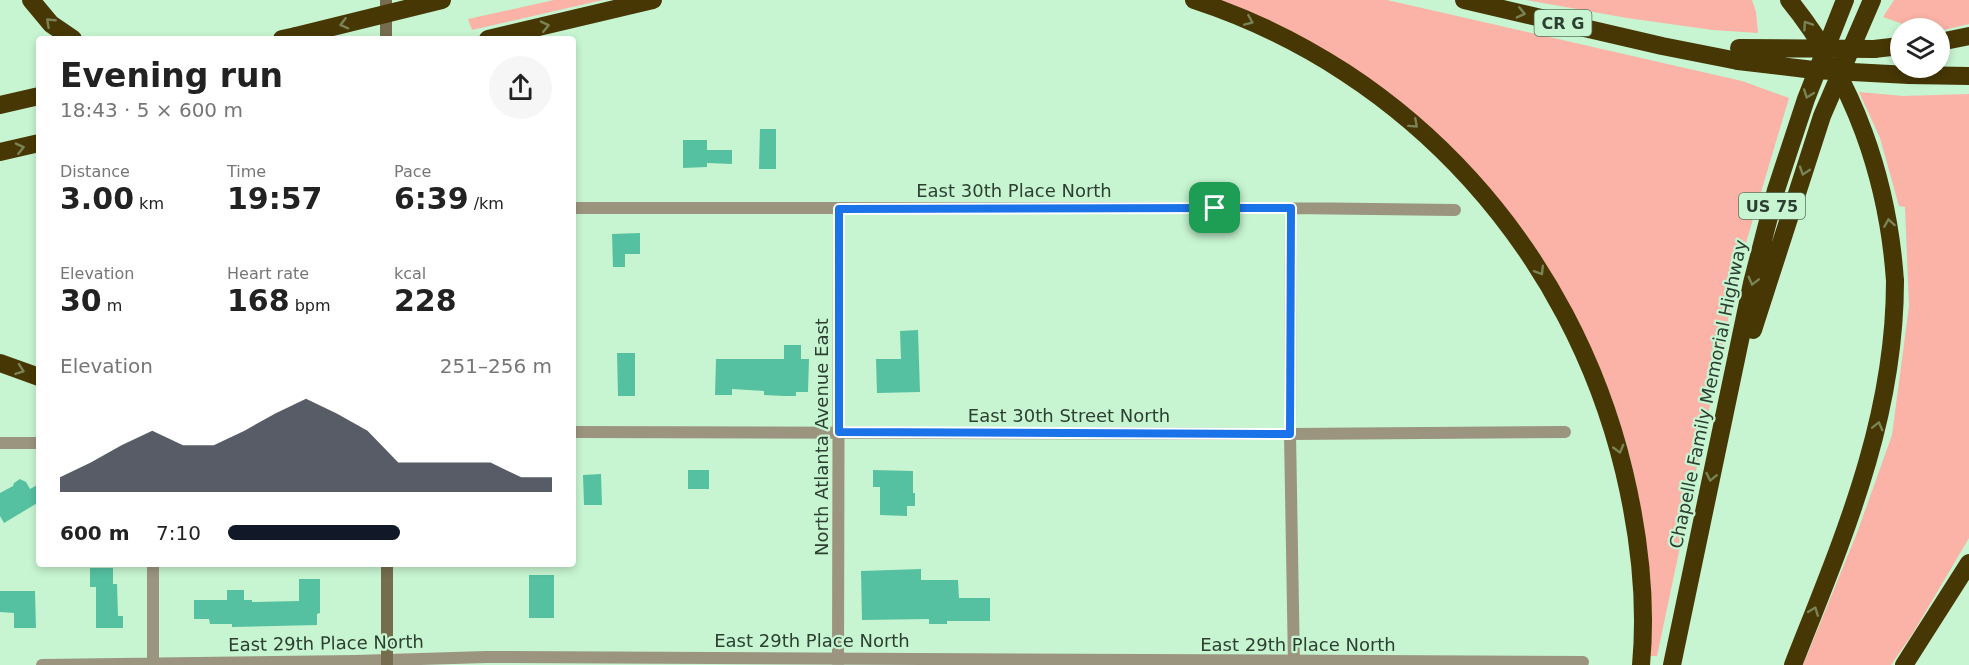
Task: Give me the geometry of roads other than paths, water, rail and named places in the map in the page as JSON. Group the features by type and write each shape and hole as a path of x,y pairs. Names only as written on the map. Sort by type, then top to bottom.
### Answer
{"highway":[{"path":"31,0 51,24 69,36"},
{"path":"293,36 442,0"},
{"path":"501,36 653,0"},
{"path":"1194,0 1296,43 1331,63 1406,117 1477,186 1532,256 1592,368 1609,413 1620,454 1637,537 1642,614 1641,665"},
{"name":"CR G","path":"1464,0 1662,46 1738,54"},
{"path":"1789,0 1820,43 1862,126 1876,167 1887,211 1895,281 1894,324 1888,372 1873,446 1856,501 1793,665"},
{"name":"Chapelle Family Memorial Highway","path":"1672,665 1752,283 1776,190 1806,99 1845,0"},
{"path":"1723,420 1822,116 1872,0"},
{"path":"1950,40 1969,36"},
{"path":"1738,54 1890,47"},
{"path":"1738,54 1814,70 1969,76"},
{"path":"0,105 36,97"},
{"path":"0,152 36,144"},
{"path":"0,363 36,376"},
{"path":"1905,665 1969,564"},
{"path":"1905,665 1969,576"}],"main road":[{"path":"386,0 386,36"},
{"path":"387,567 387,663"}],"street":[{"name":"East 30th Place North","path":"576,208 1455,210"},
{"path":"1291,208 1290,434 1294,663"},
{"name":"North Atlanta Avenue East","path":"838,661 839,209"},
{"name":"East 30th Street North","path":"576,432 1290,434 1566,432"},
{"path":"0,443 36,443"},
{"path":"153,567 153,664"},
{"name":"East 29th Place North","path":"42,665 387,663 486,657 838,661 1583,662"}]}
